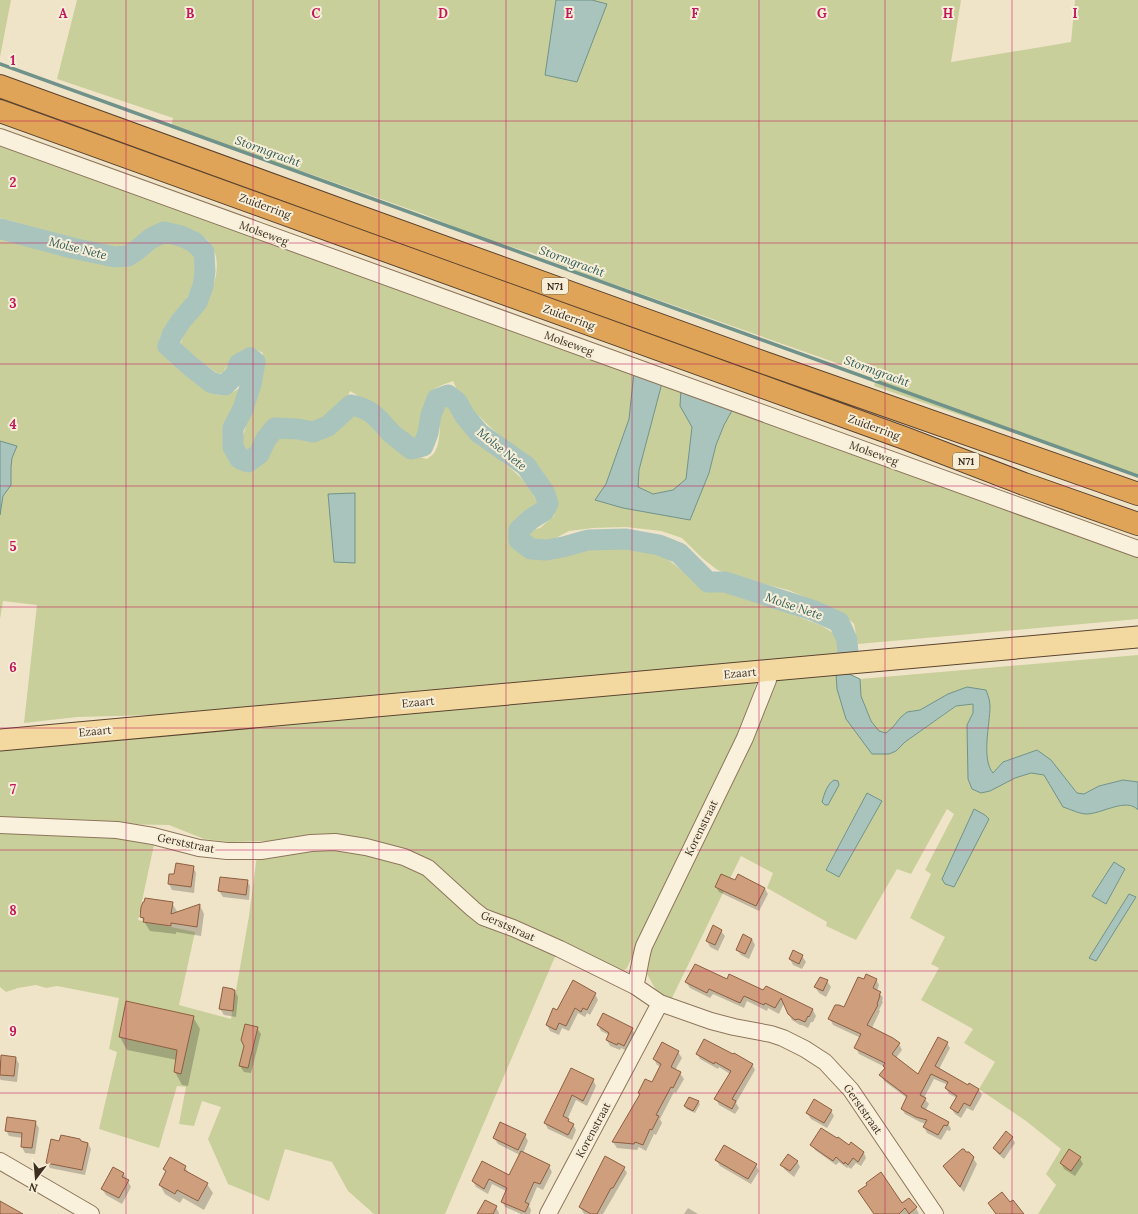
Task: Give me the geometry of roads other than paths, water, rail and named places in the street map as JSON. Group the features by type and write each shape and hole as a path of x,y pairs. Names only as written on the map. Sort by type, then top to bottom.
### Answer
{"highway":[{"name":"Zuiderring","path":"0,86 808,378 1138,494"},
{"name":"Zuiderring","path":"0,111 892,434 1024,484 1138,524"}],"main road":[{"name":"Ezaart","path":"0,740 1138,637"}],"street":[{"name":"Molseweg","path":"0,137 1138,549"},
{"name":"Korenstraat","path":"634,986 638,975 644,946 745,738 768,680 768,671"},
{"name":"Gerststraat","path":"0,825 117,830 153,836 199,848 227,851 261,851 310,843 335,842 366,847 404,857 428,868 472,909 484,917 560,949 634,986 660,1003 711,1021 783,1038 805,1049 825,1062 851,1090 935,1214"},
{"name":"Korenstraat","path":"548,1214 660,1003"},
{"path":"0,1160 91,1214"}],"water":[{"path":"556,0 592,0 607,4 577,82 545,75"},
{"path":"634,372 662,383 639,470 638,487 653,494 673,490 686,479 692,427 680,406 681,389 734,407 724,425 716,445 709,473 690,520 623,508 595,500 606,484 629,419"},
{"path":"0,441 17,446 12,458 11,485 3,496 0,515"},
{"path":"355,493 355,563 334,562 328,494"},
{"path":"836,673 849,674 860,679 861,696 871,721 879,731 886,733 907,712 920,710 948,694 967,687 986,690 990,706 987,759 989,767 993,773 1003,762 1037,750 1051,760 1077,793 1084,794 1099,786 1123,780 1138,782 1138,810 1133,806 1127,805 1087,814 1063,807 1044,775 1031,773 1015,778 990,791 981,793 972,789 968,779 967,725 973,713 973,704 956,706 905,742 896,751 889,754 872,754 846,719 837,689"},
{"path":"834,780 838,781 839,785 828,805 825,805 822,802 825,793 829,784"},
{"path":"867,793 882,801 839,877 826,870"},
{"path":"974,809 989,819 954,887 945,884 942,879"},
{"path":"1114,862 1125,869 1106,904 1092,896"},
{"path":"1129,894 1136,897 1096,961 1089,958"}],"waterway":[{"name":"Stormgracht","path":"0,64 1138,476"},
{"name":"Molse Nete","path":"0,229 72,248 115,257 128,256 150,239 164,232 181,236 194,242 204,252 205,271 203,286 197,302 181,321 172,335 168,346 212,383 225,385 235,375 239,364 250,358 255,362 251,384 243,409 233,428 233,447 240,459 248,462 259,454 266,439 275,428 298,429 313,432 328,426 351,405 370,412 391,433 411,449 423,446 437,399 448,395 457,402 465,416 479,433 526,466 544,492 548,503 544,511 531,519 519,530 519,540 531,549 546,550 588,540 626,539 659,545 679,553 708,582 725,582 812,610 839,622 847,640 848,653"}]}
